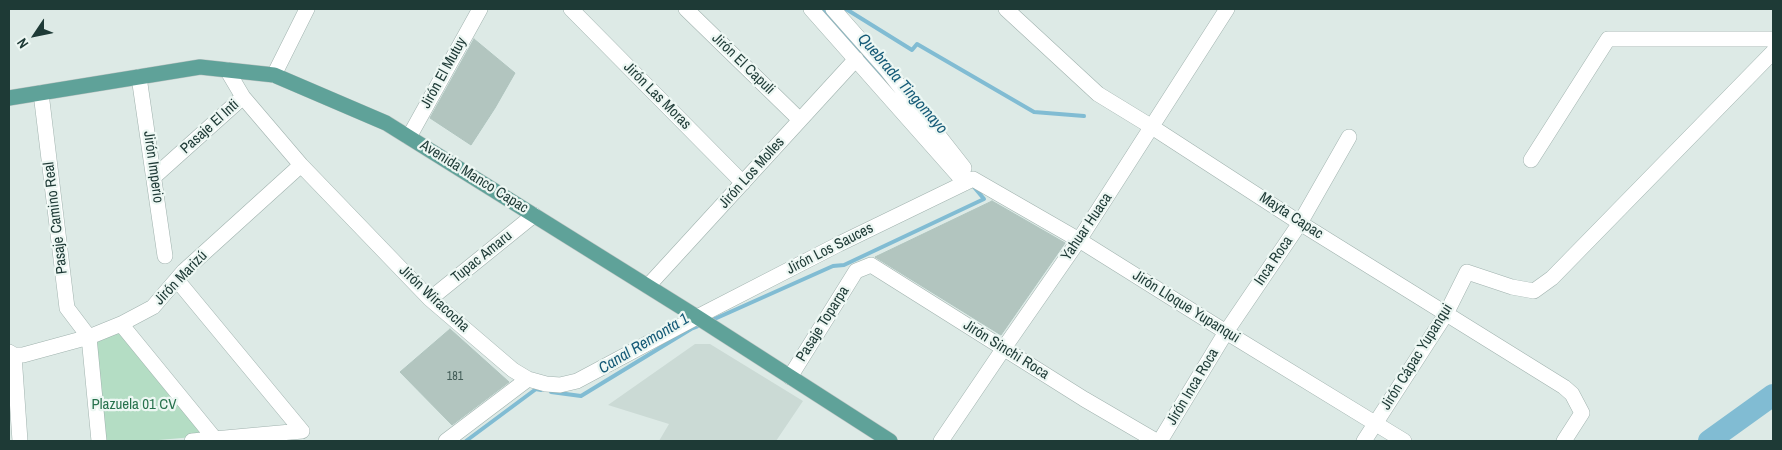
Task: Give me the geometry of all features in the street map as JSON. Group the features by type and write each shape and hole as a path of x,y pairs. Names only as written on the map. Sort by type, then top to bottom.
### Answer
{"main road":[{"name":"Avenida Manco Capac","path":"9,98 200,67 274,75 386,122 648,286 890,441"}],"street":[{"path":"274,75 308,9"},
{"name":"Jirón El Mutuy","path":"409,137 480,9"},
{"name":"Jirón Las Moras","path":"573,9 743,183"},
{"name":"Jirón El Capuli","path":"686,9 800,120"},
{"path":"811,9 969,181"},
{"path":"833,9 887,70 969,181"},
{"name":"Mayta Capac","path":"1006,9 1098,94 1300,223 1564,387 1572,394 1582,413 1564,441"},
{"name":"Yahuar Huaca","path":"941,441 1079,240 1227,9"},
{"path":"1531,160 1608,39 1773,39"},
{"name":"Jirón Cápac Yupanqui","path":"1364,441 1446,314 1467,272 1512,287 1534,291 1552,278 1773,52"},
{"name":"Jirón Los Molles","path":"648,286 856,59"},
{"name":"Jirón Wiracocha","path":"227,70 243,97 301,165 430,300 513,370 528,379 546,384 560,385 576,381 703,321"},
{"name":"Jirón Imperio","path":"139,77 155,176 165,256"},
{"name":"Pasaje Camino Real","path":"41,93 67,308 89,337"},
{"name":"Pasaje El Inti","path":"155,176 243,97"},
{"name":"Inca Roca","path":"1226,332 1300,223 1349,137"},
{"name":"Jirón Marizú","path":"12,353 23,355 89,337 121,324 154,307 177,280 301,165"},
{"name":"Jirón Lloque Yupanqui","path":"969,181 1079,240 1404,441"},
{"name":"Jirón Los Sauces","path":"703,321 840,244 969,181"},
{"name":"Tupac Amaru","path":"430,300 534,215"},
{"name":"Jirón Sinchi Roca","path":"856,271 871,265 1084,399 1158,441"},
{"name":"Pasaje Toparpa","path":"790,377 856,271"},
{"path":"177,280 302,431 192,441"},
{"path":"121,324 215,439"},
{"name":"Jirón Inca Roca","path":"1158,441 1226,332"},
{"path":"89,337 98,441"},
{"path":"12,353 20,441"},
{"path":"446,441 528,379"}],"shaded area":[{"path":"695,344 710,344 803,401 776,441 659,441 669,424 608,405"}],"green space":[{"name":"Plazuela 01 CV","path":"120,332 205,436 147,441 101,441 93,341"}],"building":[{"path":"474,39 515,73 471,145 430,118"},
{"path":"992,201 1065,243 1001,335 875,257"},
{"path":"450,329 509,382 452,425 400,372"}],"waterway":[{"name":"Quebrada Tingomayo","path":"821,9 889,86"},
{"path":"846,9 912,50 917,44 1034,112 1084,116"},
{"name":"Quebrada Tingomayo","path":"710,321 833,266 844,265 984,199 974,187"},
{"name":"Canal Remonta 1","path":"551,392 581,396 691,329 701,325"},
{"name":"Canal Remonta 1","path":"466,441 536,389 541,390"},
{"path":"1709,441 1773,395"}]}
